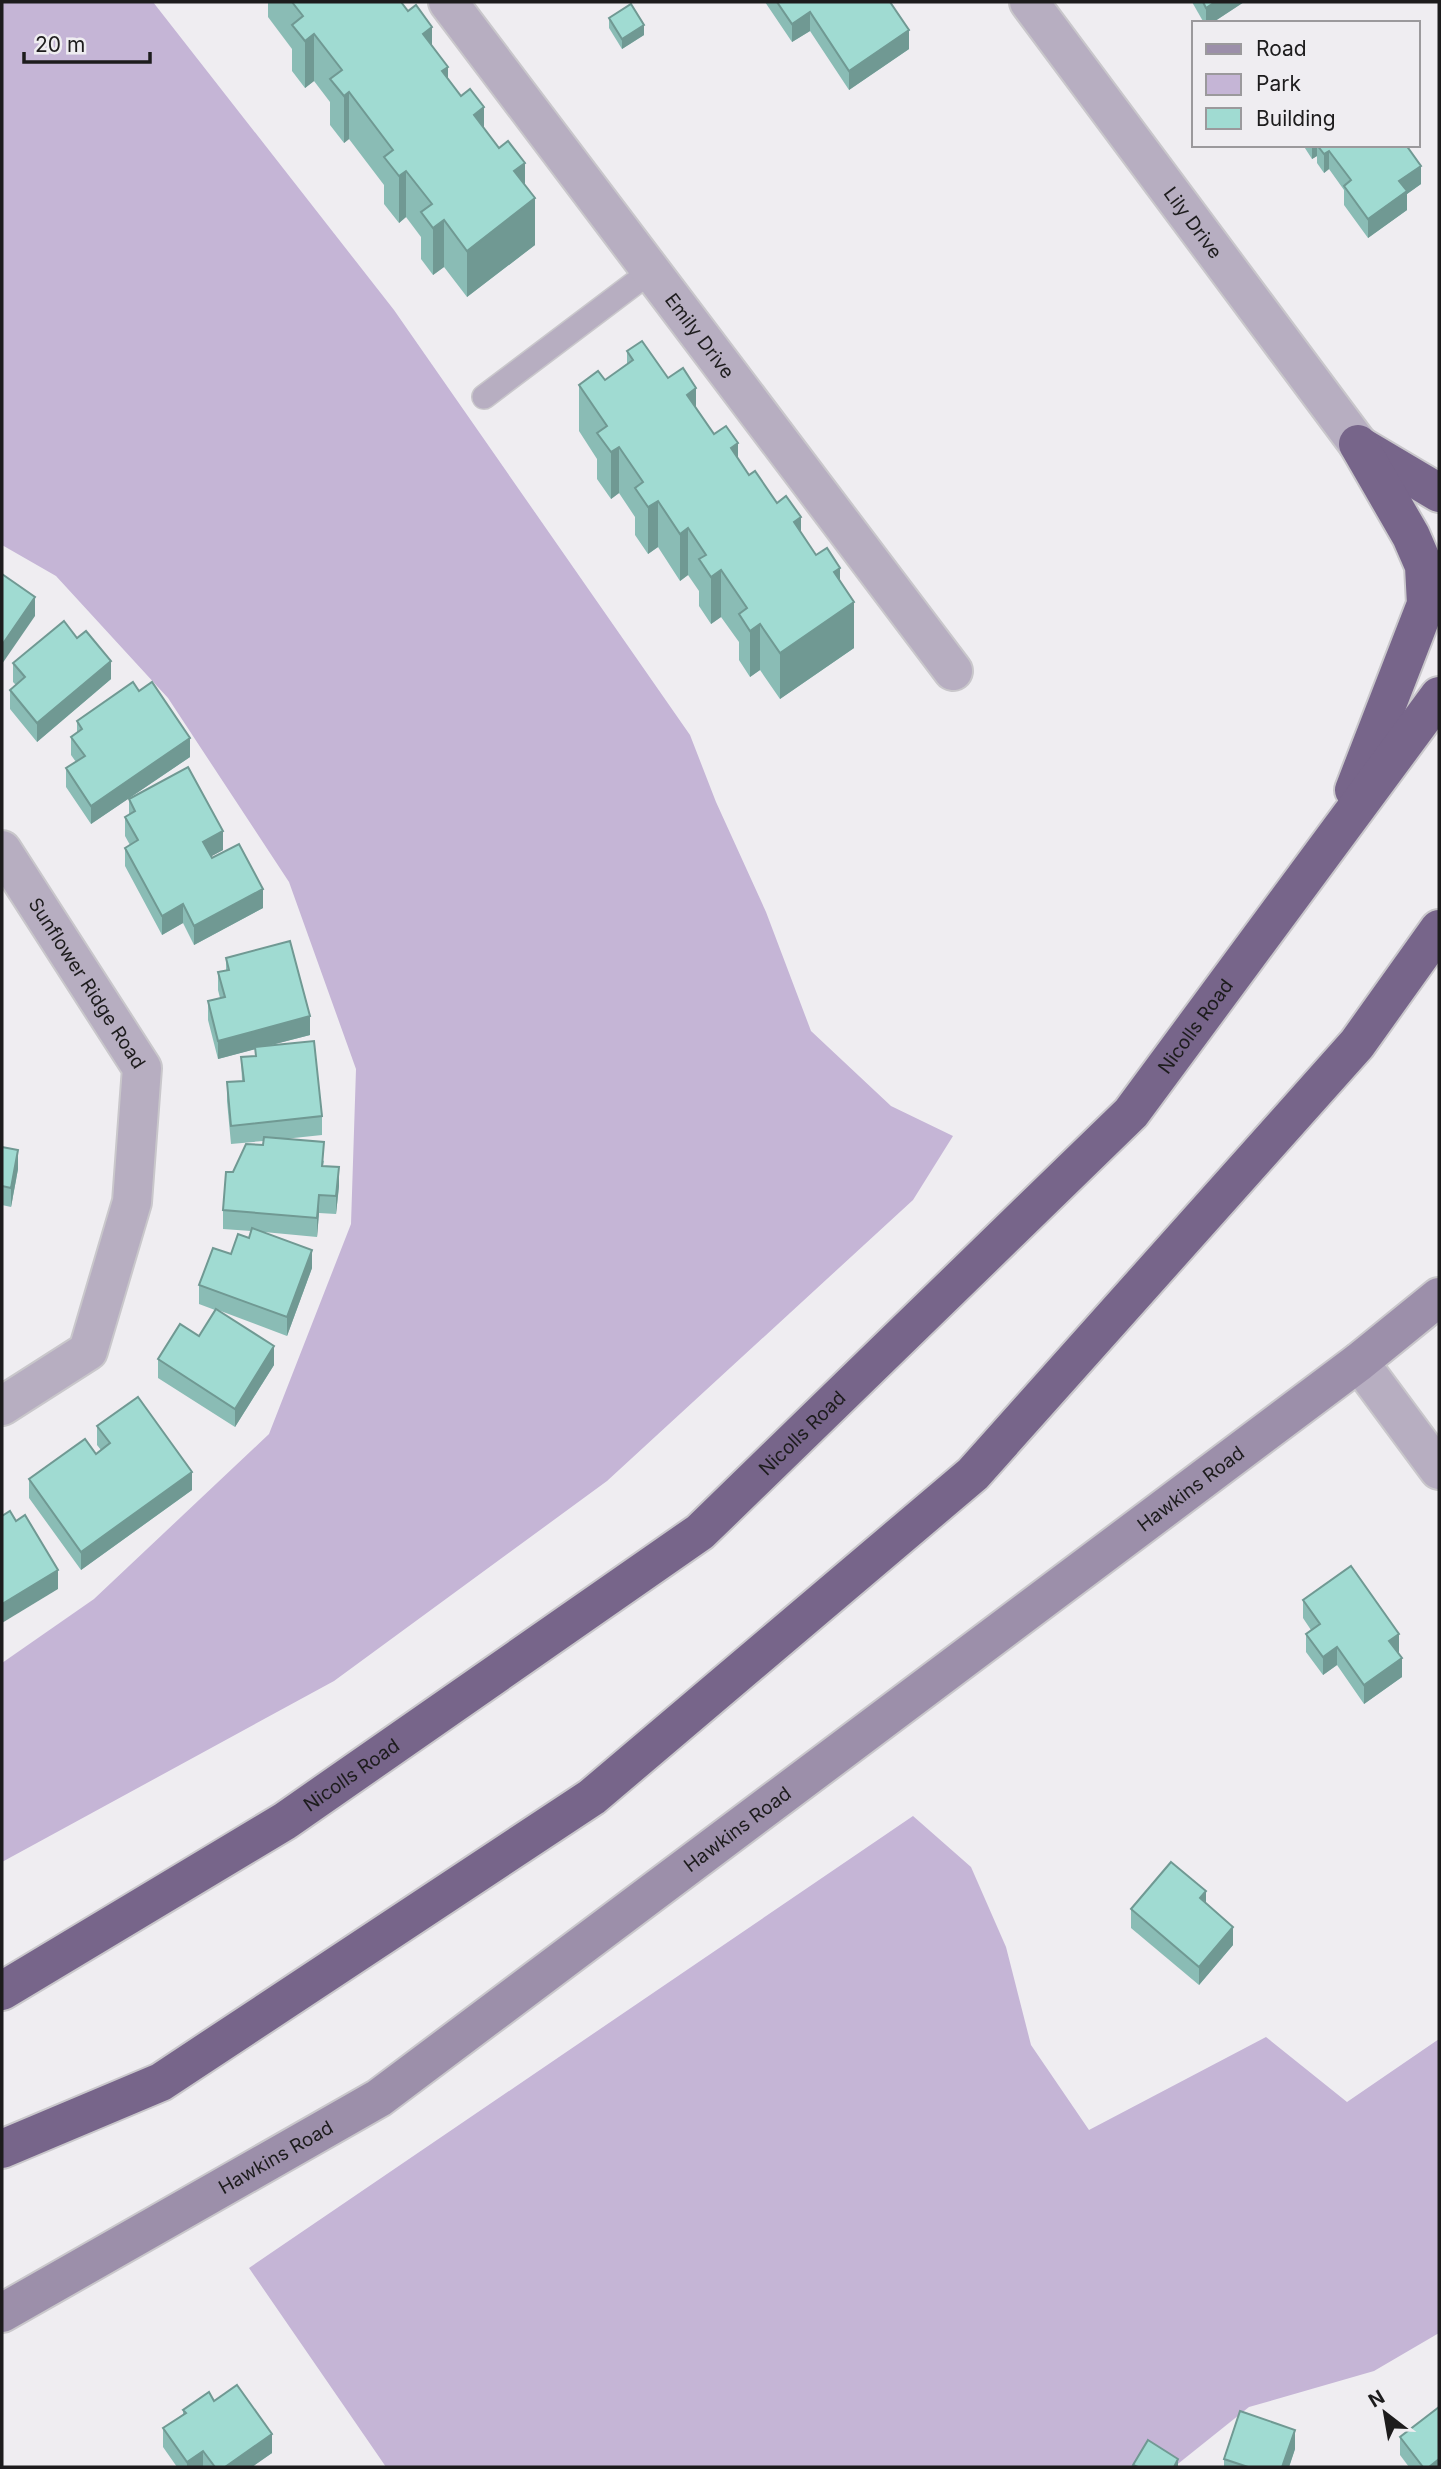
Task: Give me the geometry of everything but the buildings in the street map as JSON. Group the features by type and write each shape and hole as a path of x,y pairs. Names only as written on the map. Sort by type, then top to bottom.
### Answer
{"highway":[{"path":"1358,444 1439,493"},
{"path":"1339,831 1426,604 1424,566 1411,537 1358,444"},
{"name":"Nicolls Road","path":"2,1991 285,1821 700,1532 1131,1113 1439,696"},
{"path":"2,2149 161,2082 592,1797 962,1483 1357,1044 1439,929"}],"street":[{"name":"Emily Drive","path":"448,2 953,671"},
{"name":"Lily Drive","path":"1029,2 1358,444"},
{"name":"Sunflower Ridge Road","path":"2,850 142,1068 132,1202 88,1351 2,1406"},
{"name":"Hawkins Road","path":"2,2314 379,2098 1359,1362 1439,1297"},
{"path":"1359,1362 1439,1470"}],"lane":[{"path":"484,397 651,271"}],"green space":[{"path":"2,2 153,2 394,310 690,735 716,802 766,912 811,1031 891,1106 953,1136 913,1200 607,1481 334,1681 2,1862 2,1663 94,1599 269,1434 351,1224 356,1069 289,882 168,698 56,576 2,545"},
{"path":"913,1816 971,1867 1006,1947 1031,2045 1089,2130 1266,2037 1347,2102 1439,2039 1439,2333 1374,2371 1249,2407 1174,2467 386,2467 249,2268"}]}
